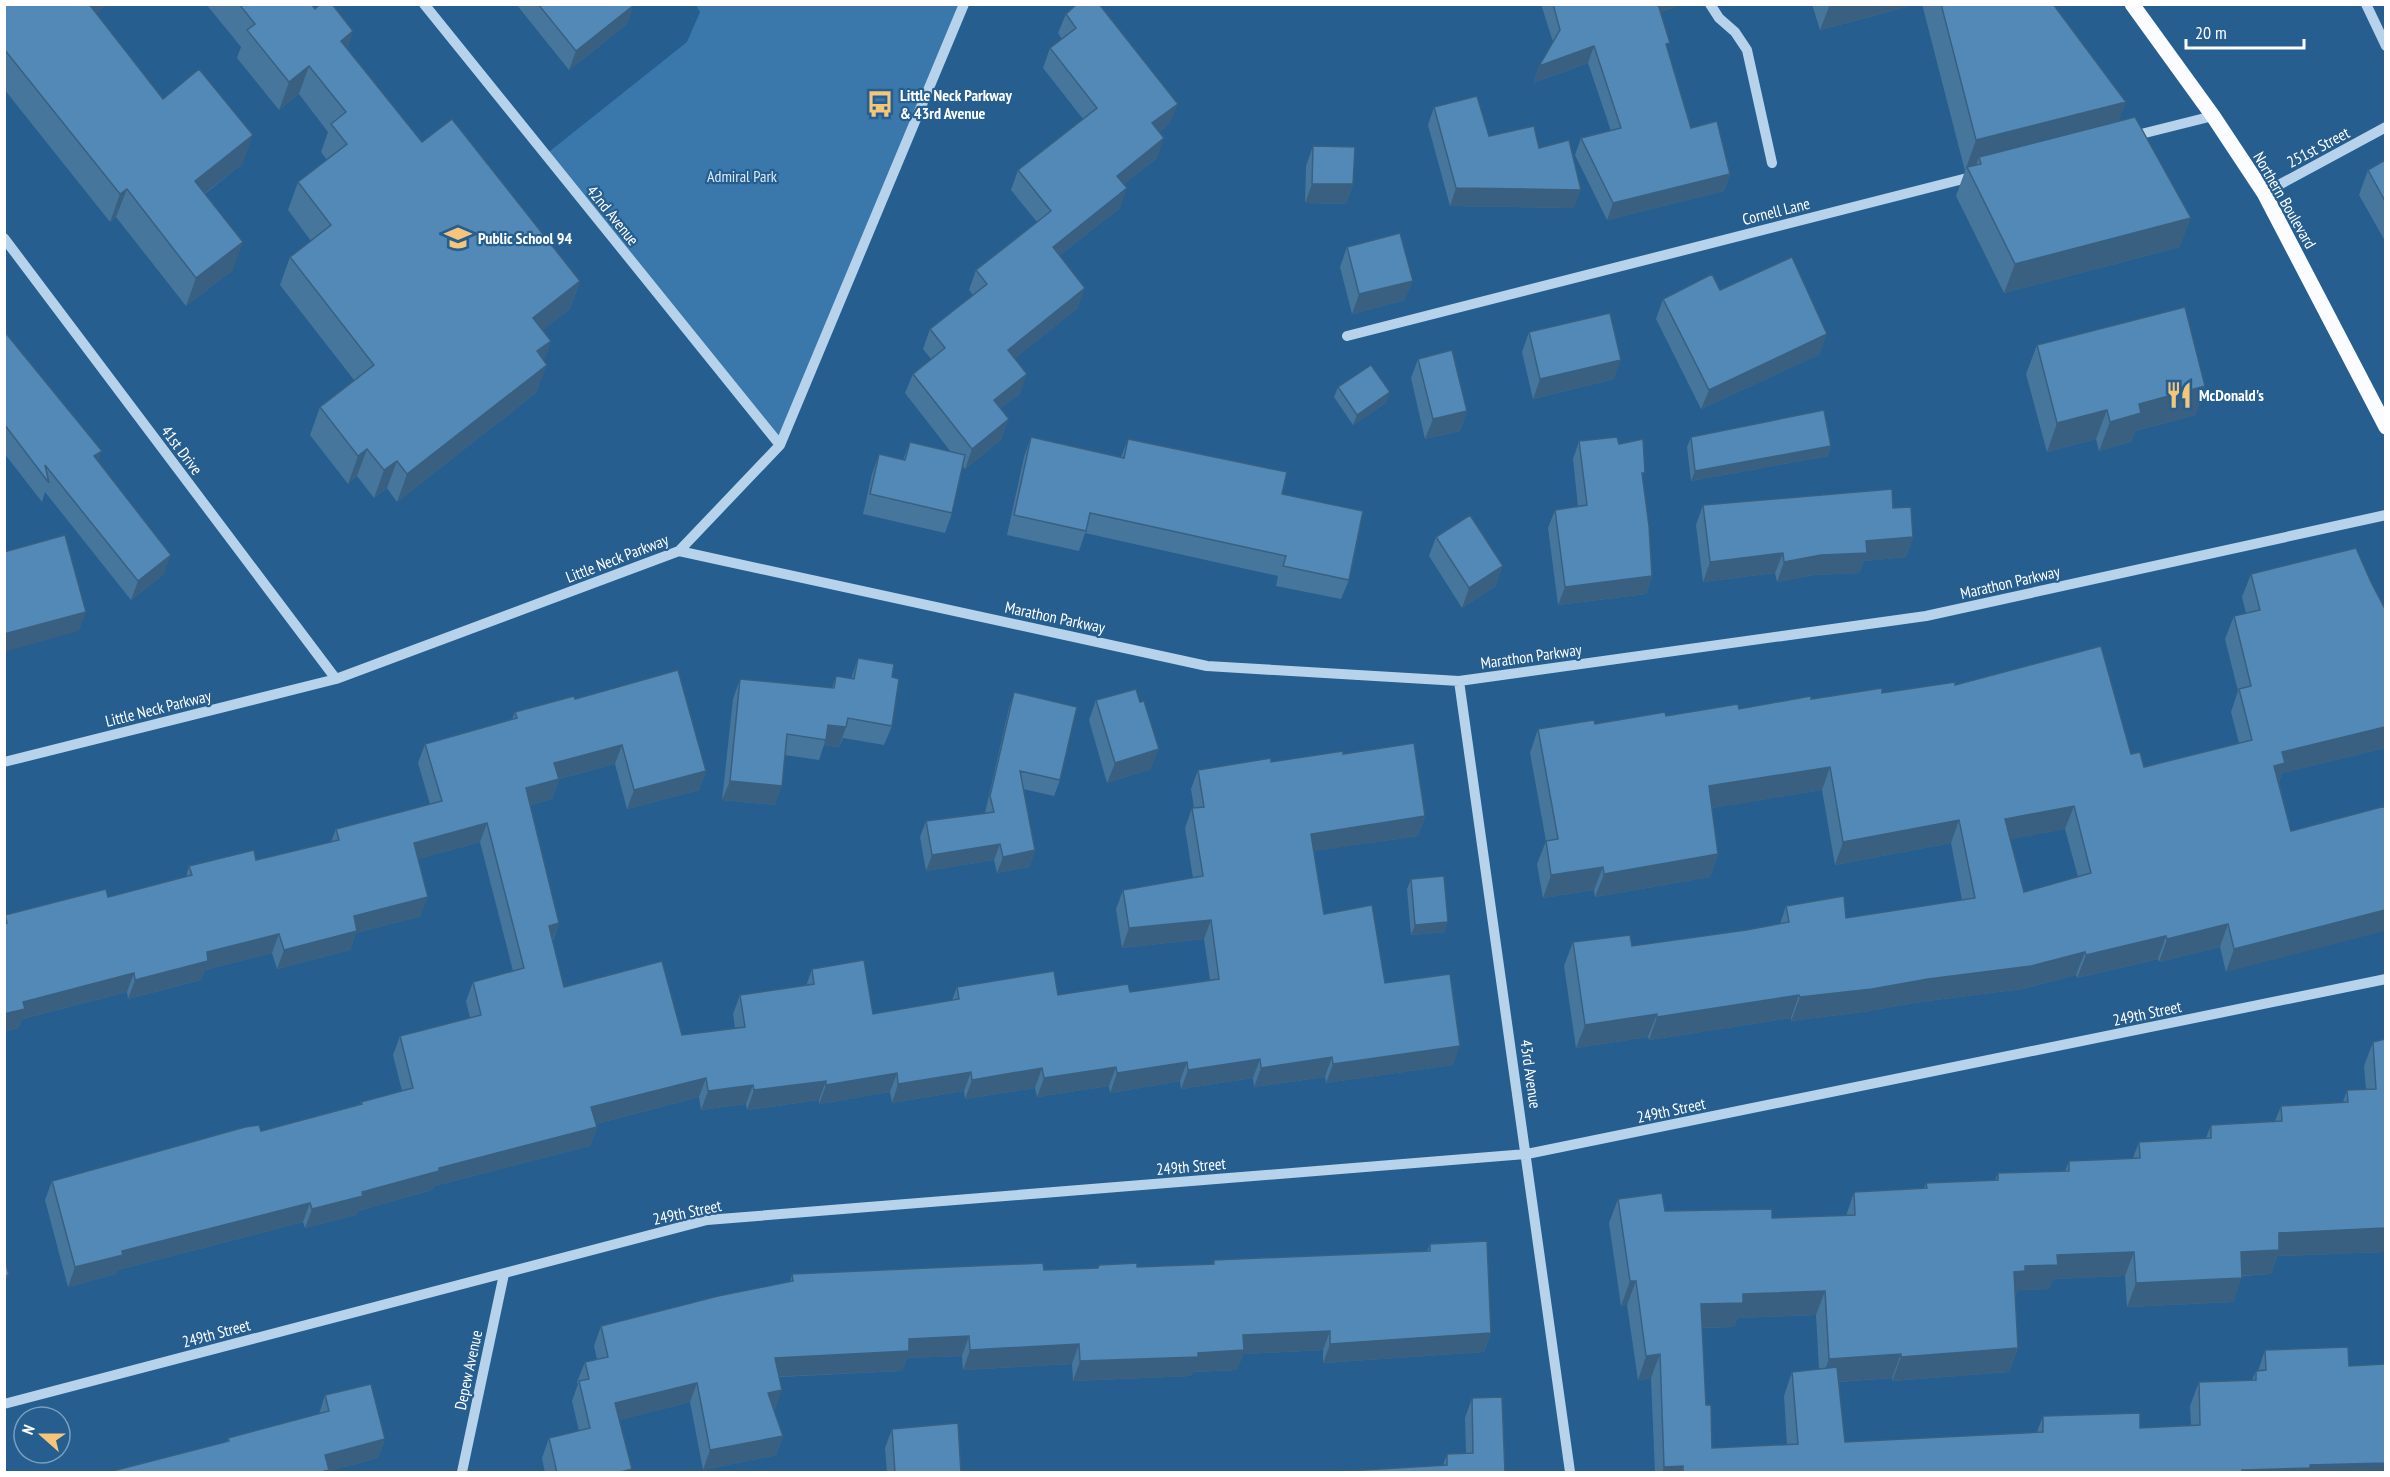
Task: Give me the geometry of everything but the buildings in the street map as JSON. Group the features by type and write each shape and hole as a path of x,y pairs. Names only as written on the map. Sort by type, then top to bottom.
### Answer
{"main road":[{"name":"Northern Boulevard","path":"2132,4 2213,116 2264,193 2385,427"}],"street":[{"name":"42nd Avenue","path":"424,4 780,445"},
{"name":"Little Neck Parkway","path":"4,762 336,679 679,551 780,445 964,4"},
{"path":"1710,4 1719,18 1735,32 1747,50 1772,163"},
{"path":"2366,4 2385,46"},
{"path":"2122,139 2213,116"},
{"name":"251st Street","path":"2264,193 2385,127"},
{"name":"Cornell Lane","path":"1347,336 1985,173"},
{"name":"41st Drive","path":"4,238 336,679"},
{"name":"Marathon Parkway","path":"679,551 1207,666 1460,681 1926,616 2385,515"},
{"name":"43rd Avenue","path":"1460,681 1570,1473"},
{"name":"249th Street","path":"4,1404 707,1220 1527,1154 2385,979"},
{"name":"Depew Avenue","path":"462,1473 504,1274"}],"green space":[{"name":"Admiral Park","path":"696,5 964,5 780,445 545,155 687,42 700,12"}],"place":[{"name":"Little Neck Parkway & 43rd Avenue","path":"880,104"},
{"name":"Public School 94","path":"458,238"},
{"name":"McDonald's","path":"2179,395"}]}
